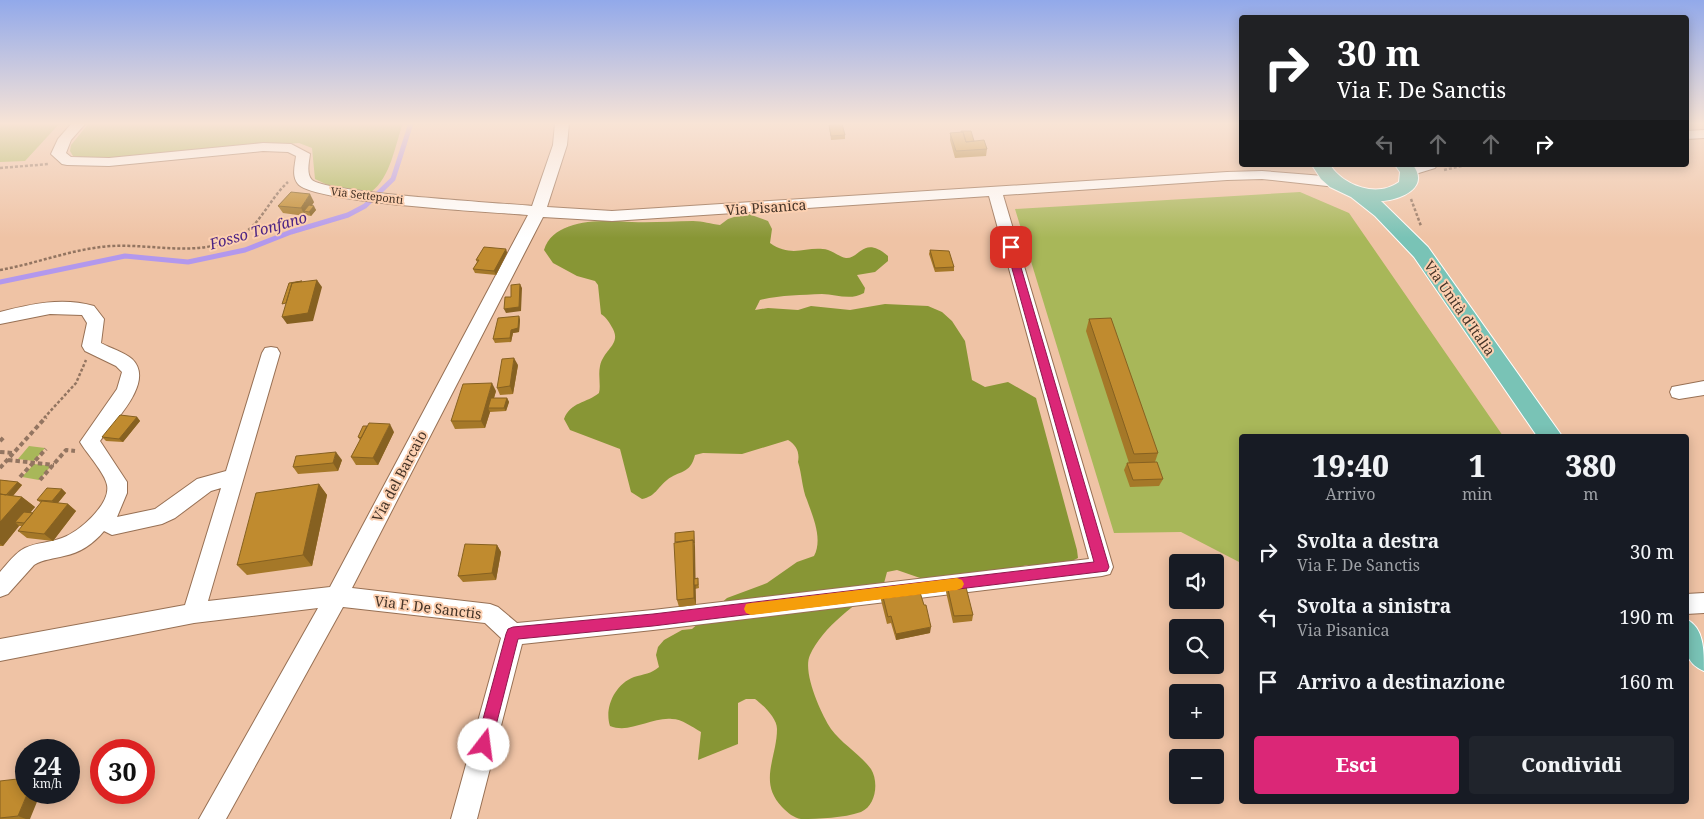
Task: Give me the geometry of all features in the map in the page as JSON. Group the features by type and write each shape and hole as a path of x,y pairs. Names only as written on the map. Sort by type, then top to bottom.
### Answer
{"main road":[{"path":"1322,167 1326,175 1336,182 1356,191 1382,195 1397,192 1408,184 1406,169"},
{"name":"Via Unità d'Italia","path":"1356,191 1382,212 1421,252 1549,434"},
{"path":"1397,192 1401,214 1421,252"},
{"path":"1689,636 1704,657"}],"street":[{"path":"76,161 117,161"},
{"path":"301,173 302,161"},
{"name":"Via del Barcaio","path":"212,819 336,596 538,212 555,161"},
{"name":"Via Pisanica","path":"538,212 612,216 1262,175 1300,167"},
{"name":"Via Setteponti","path":"301,173 304,181 315,188 368,196 538,212"},
{"name":"Via Pisanica","path":"1262,175 1336,182"},
{"path":"464,819 513,634 653,620 1102,567 995,192"},
{"path":"0,318 25,311 84,308 93,314 95,319 91,346 125,364 132,377 129,388 93,432 90,442 117,482 117,493 109,521"},
{"path":"194,613 272,353"},
{"path":"1679,392 1704,388"},
{"path":"0,587 26,558 35,553 66,547 109,521 153,519 169,512 206,482 235,478"},
{"path":"0,650 194,613 336,596"},
{"name":"Via F. De Sanctis","path":"336,596 490,614 513,634"},
{"path":"1689,604 1704,603"}],"path":[{"path":"0,168 65,161"},
{"path":"0,270 27,266 101,246 131,246 182,251 204,250 225,244 258,222 281,187 301,173"},
{"path":"0,468 76,383 91,346"},
{"path":"0,441 4,437"},
{"path":"20,478 46,449"},
{"path":"40,480 66,450 98,454"},
{"path":"0,452 13,453"},
{"path":"8,460 54,465"}],"green space":[{"path":"313,161 391,161 378,186 371,192 332,187 315,179"},
{"path":"1300,192 1349,213 1502,434 1239,434 1239,562 1181,532 1114,533 1015,209"},
{"path":"746,213 768,221 772,229 770,243 778,248 793,251 828,250 846,258 867,248 873,248 880,250 888,256 888,261 875,272 857,275 865,288 864,293 854,297 822,294 775,297 760,300 755,310 768,308 798,310 811,306 850,310 885,304 928,306 942,312 952,321 965,341 972,380 985,387 1008,382 1036,398 1077,550 1078,558 1064,565 1027,565 982,576 923,579 897,570 887,572 883,587 841,616 823,635 810,655 808,662 810,682 822,714 831,729 867,764 875,780 875,793 870,805 861,812 839,817 801,819 793,816 775,798 770,779 777,729 775,721 769,712 755,699 746,699 738,703 738,744 698,760 701,732 676,719 656,720 625,728 610,726 610,704 616,691 627,680 659,667 656,655 658,647 664,640 682,630 692,629 727,598 767,583 797,562 814,556 818,542 814,521 804,491 798,462 798,452 788,440 742,454 703,453 695,455 687,469 671,477 653,494 642,499 631,492 620,449 570,430 564,419 570,409 599,393 600,366 615,339 615,334 609,322 601,314 598,285 595,281 577,276 553,263 544,250 550,239 558,231 582,223 595,221 700,221 720,225 728,219"},
{"path":"29,446 45,448 34,461 18,459"},
{"path":"34,464 51,466 39,480 22,477"}],"building":[{"path":"291,192 310,194 301,208 278,206"},
{"path":"309,205 314,206 309,212 304,211"},
{"path":"484,247 506,249 494,271 473,269"},
{"path":"930,250 949,251 954,267 935,268"},
{"path":"317,280 308,313 282,317 292,283"},
{"path":"302,281 292,283 286,303 282,304 289,283"},
{"path":"520,284 519,307 504,309 505,297 511,297 511,285"},
{"path":"519,316 518,328 511,330 510,338 493,339 498,318"},
{"path":"1111,318 1158,453 1134,454 1089,319"},
{"path":"514,358 510,386 497,388 502,359"},
{"path":"492,383 481,421 451,421 463,384"},
{"path":"491,398 507,398 504,408 488,408"},
{"path":"120,415 137,417 119,439 102,437"},
{"path":"369,423 390,424 373,458 351,457"},
{"path":"363,426 367,426 361,438 358,437"},
{"path":"336,452 333,463 293,467 296,456"},
{"path":"1157,462 1163,479 1133,480 1127,463"},
{"path":"0,480 18,482 6,495 0,494"},
{"path":"319,484 303,555 237,565 256,493"},
{"path":"47,488 62,489 52,501 37,500"},
{"path":"0,494 22,497 0,522"},
{"path":"42,501 68,504 44,534 18,531"},
{"path":"24,512 33,513 24,523 15,522"},
{"path":"694,531 694,543 693,540 675,542 675,533"},
{"path":"693,540 694,598 677,600 674,543"},
{"path":"465,544 497,545 492,573 458,576"},
{"path":"698,578 698,585 694,585 694,579"},
{"path":"965,583 973,615 954,616 947,585"},
{"path":"918,586 924,605 926,605 931,627 896,634 891,616 888,617 882,593"},
{"path":"15,779 15,804 23,804 18,816 0,818 0,781"}],"waterway":[{"name":"Fosso Tonfano","path":"0,282 125,256 188,262 245,250 291,232 348,215 365,206 393,179 399,161"}],"slow traffic":[{"path":"751,609 957,584"}],"route":[{"path":"484,745 513,634 653,620 1102,567 1011,247"}]}
